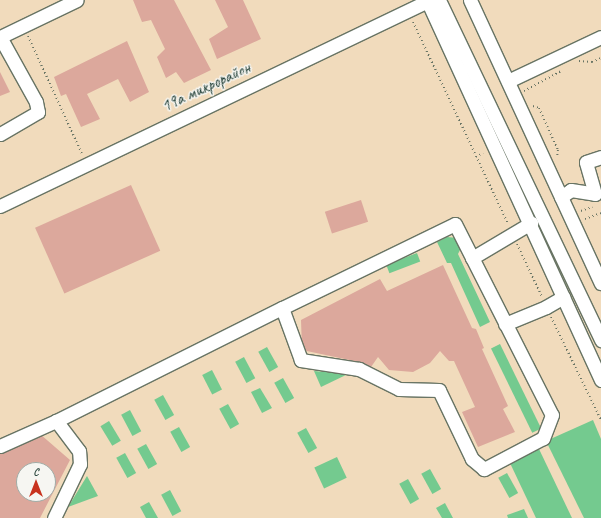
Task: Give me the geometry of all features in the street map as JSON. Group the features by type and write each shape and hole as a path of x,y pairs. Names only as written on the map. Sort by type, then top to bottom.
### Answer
{"street":[{"path":"0,134 38,112 36,102 0,37 77,0"},
{"path":"431,0 601,380"},
{"path":"431,0 601,340"},
{"name":"19а микрорайон","path":"0,206 86,163 431,0"},
{"path":"470,0 601,283"},
{"path":"508,82 601,37"},
{"path":"597,199 586,162 601,157"},
{"path":"561,197 571,190 597,199"},
{"path":"472,258 530,223"},
{"path":"0,446 56,421 282,308 455,224 552,415 543,438 484,469 472,459 439,390 399,389 359,369 301,360 282,308"},
{"path":"505,324 546,307 563,297"},
{"path":"54,518 80,464 79,451 70,436 56,421"}],"path":[{"path":"407,11 546,307 601,420"},
{"path":"24,25 86,163"},
{"path":"578,61 592,62 601,58"},
{"path":"515,96 564,69"},
{"path":"581,210 597,199"},
{"path":"585,219 601,213"}],"green space":[{"path":"447,237 458,238 462,246 458,254 490,322 480,327 451,263 447,263 437,242"},
{"path":"417,253 420,261 389,273 386,265"},
{"path":"500,344 541,428 532,433 491,348"},
{"path":"267,347 278,367 269,372 258,352"},
{"path":"244,357 255,378 246,383 235,362"},
{"path":"212,370 222,390 212,395 202,375"},
{"path":"314,371 348,374 321,387"},
{"path":"283,378 294,398 285,403 274,383"},
{"path":"260,388 272,408 262,413 251,392"},
{"path":"163,395 174,415 165,420 154,400"},
{"path":"228,404 239,424 230,429 219,409"},
{"path":"130,410 141,431 132,436 121,415"},
{"path":"593,420 601,439 601,518 584,518 546,441"},
{"path":"109,421 121,441 112,446 100,426"},
{"path":"179,427 190,447 181,452 170,432"},
{"path":"306,428 317,448 308,453 297,433"},
{"path":"146,444 157,464 148,469 137,449"},
{"path":"539,449 572,518 536,518 510,463"},
{"path":"125,453 136,473 127,478 116,458"},
{"path":"337,457 347,478 324,488 314,468"},
{"path":"430,469 441,489 432,494 421,474"},
{"path":"507,473 518,493 509,498 498,478"},
{"path":"87,476 98,496 68,507"},
{"path":"408,479 419,499 410,504 399,484"},
{"path":"170,490 181,511 172,516 161,495"},
{"path":"149,502 158,518 146,518 140,507"},
{"path":"445,503 453,518 442,518 436,508"},
{"path":"524,509 528,518 508,518 507,515"}],"building":[{"path":"133,0 174,0 211,70 184,83 176,72 166,78 157,57 165,49 151,20 142,22"},
{"path":"215,0 243,0 261,39 217,59 209,39 228,27"},
{"path":"127,41 149,92 130,102 118,79 87,94 100,119 81,127 66,94 61,96 54,77"},
{"path":"0,72 10,92 0,96"},
{"path":"131,185 160,251 64,293 35,228"},
{"path":"361,200 368,222 332,234 325,212"},
{"path":"443,265 472,328 476,329 484,348 482,349 508,406 503,409 515,432 478,447 462,412 475,407 454,361 449,361 440,351 430,363 413,372 389,370 378,357 371,367 359,362 302,350 301,320 380,279 387,291"},
{"path":"40,434 70,460 56,487 56,462 16,462 16,502 48,502 40,518 0,518 0,453"}]}
